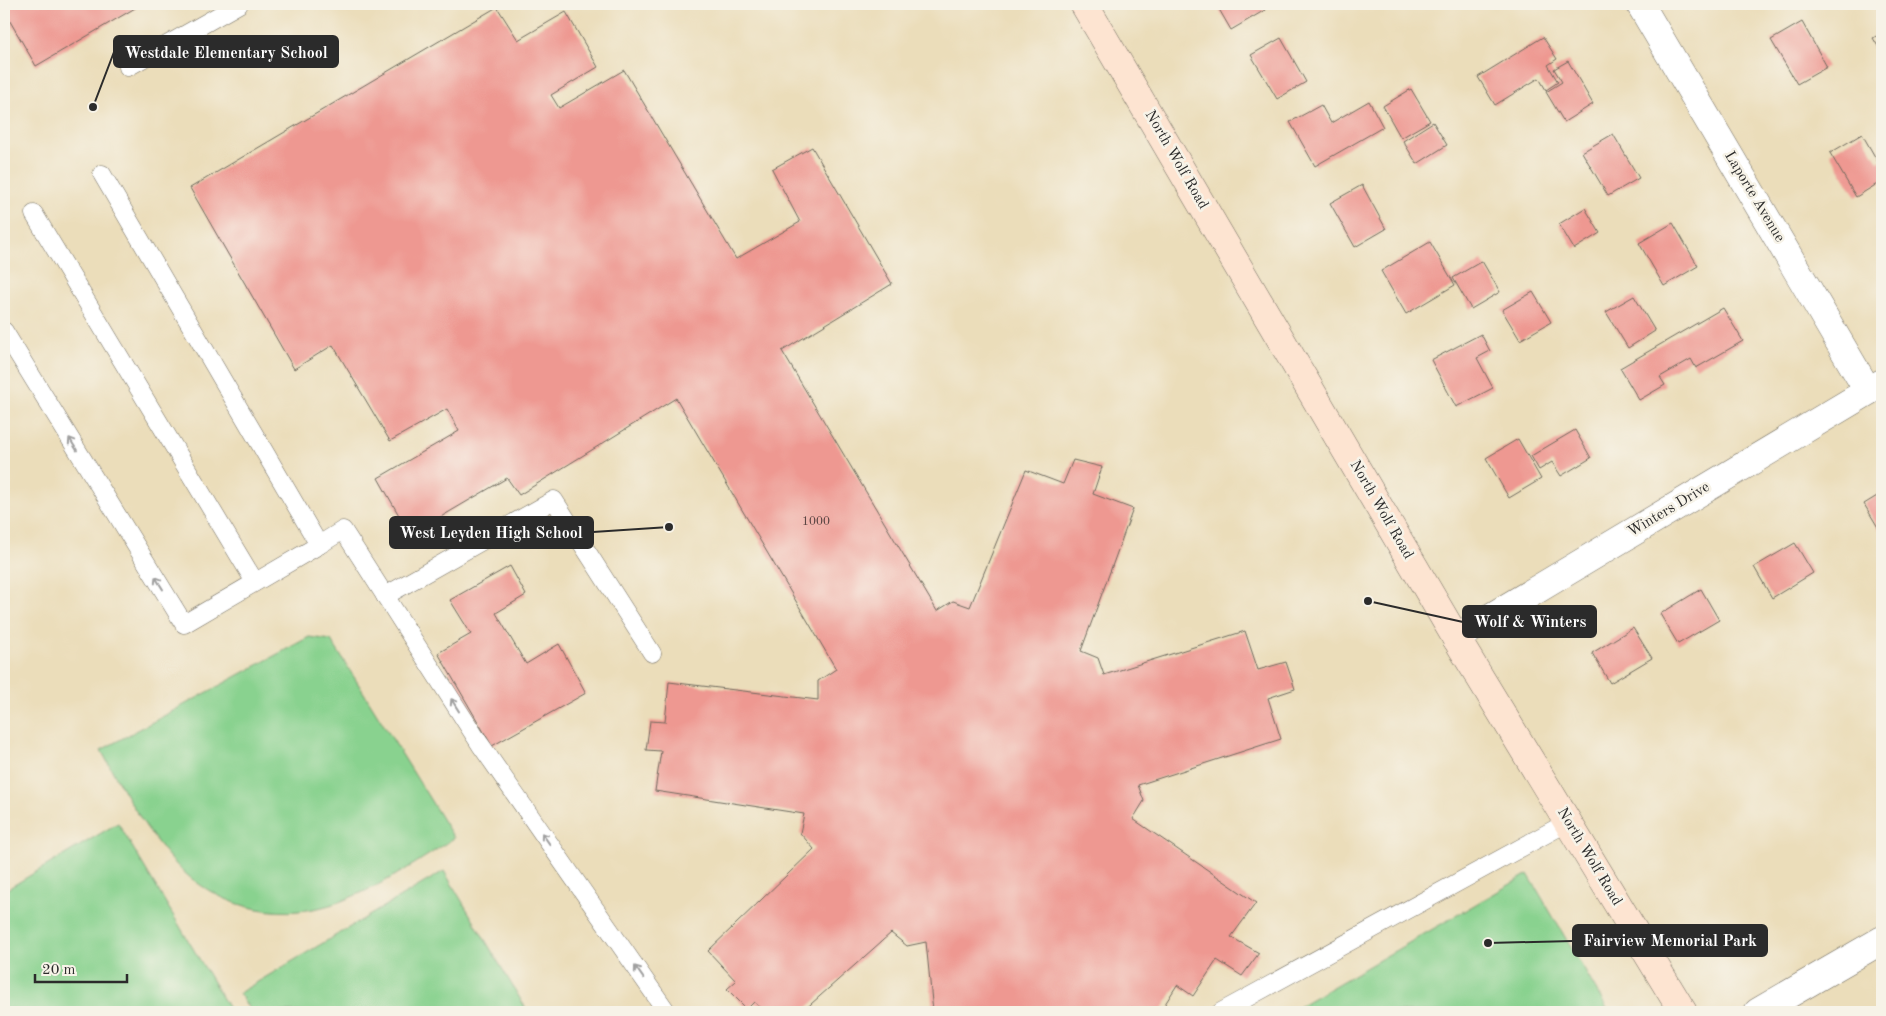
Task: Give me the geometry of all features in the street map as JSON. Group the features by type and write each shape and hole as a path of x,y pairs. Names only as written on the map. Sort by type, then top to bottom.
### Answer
{"main road":[{"name":"North Wolf Road","path":"1084,4 1456,638 1683,1012"}],"street":[{"name":"Laporte Avenue","path":"1640,4 1875,387"},
{"name":"Winters Drive","path":"1456,638 1875,387"},
{"path":"1758,1012 1882,940"}],"lane":[{"path":"128,68 239,4"},
{"path":"102,174 319,545"},
{"path":"34,214 255,582"},
{"path":"4,331 184,624 343,530 480,744 667,1012"},
{"path":"385,596 554,500 652,653"},
{"path":"1221,1012 1568,822"}],"green space":[{"path":"309,637 331,640 454,838 390,878 349,898 309,910 268,911 248,907 210,891 178,867 165,853 141,819 101,750"},
{"path":"118,823 231,1012 4,1012 4,891"},
{"path":"444,871 528,1012 251,1012 239,993"},
{"path":"1528,874 1609,1012 1289,1012"}],"building":[{"path":"4,4 142,4 36,66 4,11"},
{"path":"1216,4 1262,4 1265,10 1231,30"},
{"path":"497,7 518,40 566,12 598,67 551,95 559,108 624,70 736,259 800,222 772,169 812,147 892,284 782,351 937,611 953,601 970,607 1026,470 1063,484 1073,460 1102,467 1093,494 1133,509 1081,651 1098,658 1104,675 1245,631 1258,670 1286,662 1295,689 1268,698 1281,739 1138,785 1144,801 1133,819 1256,903 1231,937 1259,953 1242,976 1217,960 1193,996 1177,985 1160,1012 933,1012 926,942 907,946 891,933 802,1012 766,1012 754,1002 747,1009 727,989 736,981 708,951 814,849 800,833 804,814 655,791 661,751 646,750 650,721 665,722 669,682 818,700 818,681 836,669 676,398 519,495 507,478 410,535 378,478 459,431 447,409 390,441 333,345 294,369 190,188"},
{"path":"1802,22 1827,67 1797,84 1771,40"},
{"path":"1882,33 1882,53 1873,38"},
{"path":"1543,37 1557,59 1548,65 1558,82 1546,90 1539,78 1495,105 1478,77"},
{"path":"1281,38 1306,82 1277,99 1251,55"},
{"path":"1568,61 1593,104 1564,122 1546,92 1562,82 1554,69"},
{"path":"1411,89 1430,121 1401,138 1383,106"},
{"path":"1369,101 1383,127 1315,166 1290,122 1321,105 1331,123"},
{"path":"1433,122 1447,145 1417,164 1403,141"},
{"path":"1613,134 1639,178 1608,196 1582,152"},
{"path":"1862,134 1878,162 1882,160 1882,181 1856,197 1830,153"},
{"path":"1362,185 1386,229 1355,247 1330,203"},
{"path":"1585,208 1600,233 1574,249 1559,224"},
{"path":"1673,223 1698,266 1664,286 1639,243"},
{"path":"1430,242 1455,285 1406,314 1381,271"},
{"path":"1482,261 1500,292 1471,309 1453,278"},
{"path":"1533,292 1551,322 1520,340 1502,310"},
{"path":"1634,296 1655,331 1628,348 1606,312"},
{"path":"1723,308 1743,341 1696,368 1691,359 1660,377 1665,385 1639,400 1620,368"},
{"path":"1481,334 1490,351 1477,358 1493,388 1456,407 1431,360"},
{"path":"1575,430 1591,458 1561,476 1552,462 1539,470 1531,456"},
{"path":"1518,439 1541,479 1509,498 1486,458"},
{"path":"1882,493 1882,534 1864,504"},
{"path":"1795,543 1813,573 1772,598 1754,567"},
{"path":"510,566 526,595 496,613 526,664 559,644 586,693 492,746 438,653 471,634 450,600"},
{"path":"1701,589 1719,620 1678,644 1660,614"},
{"path":"1633,628 1652,658 1610,683 1592,653"}],"place":[{"name":"Westdale Elementary School","path":"93,107"},
{"name":"West Leyden High School","path":"669,527"},
{"name":"Wolf & Winters","path":"1368,601"},
{"name":"Fairview Memorial Park","path":"1488,943"}]}
